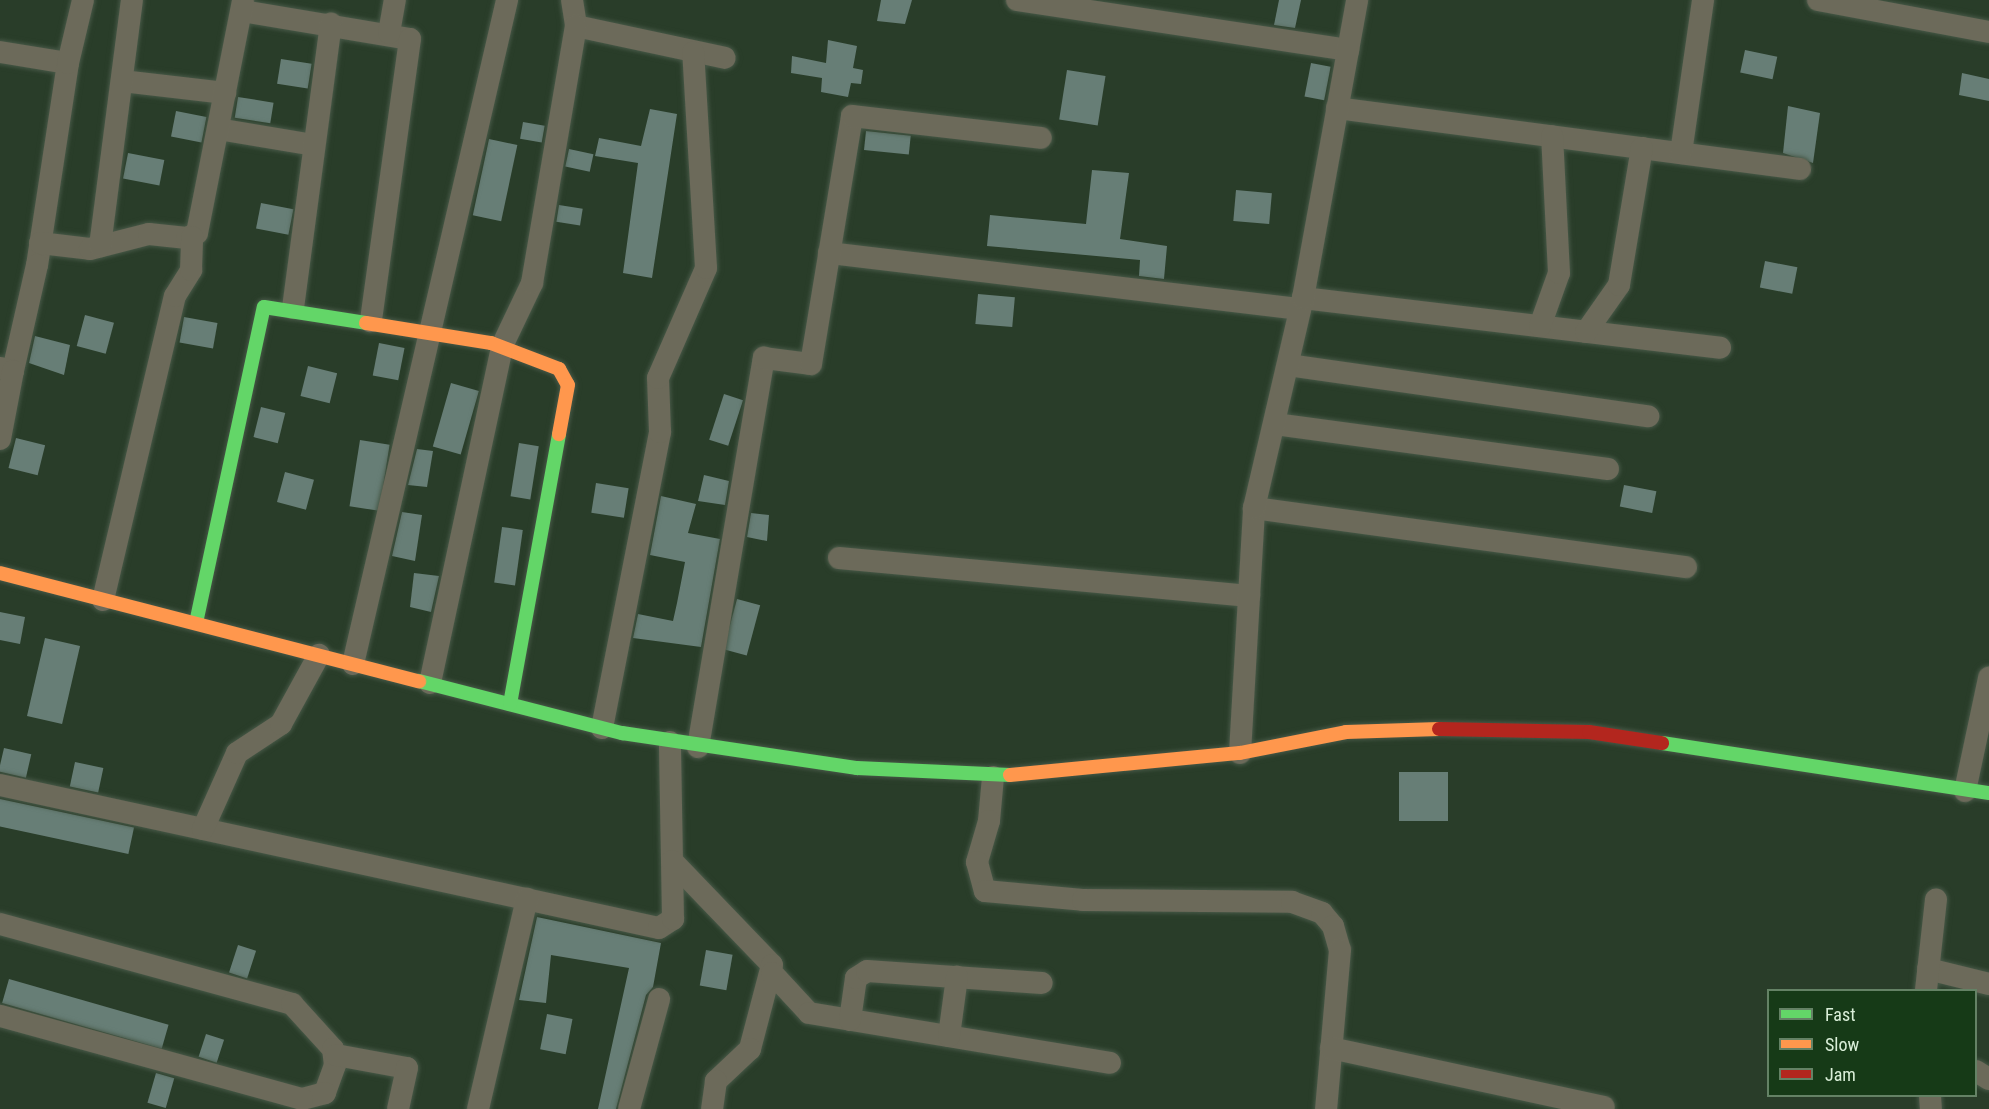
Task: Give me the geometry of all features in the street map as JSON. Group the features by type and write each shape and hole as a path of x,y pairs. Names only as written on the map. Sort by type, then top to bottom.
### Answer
{"street":[{"path":"0,439 7,370 40,243 68,63 83,0"},
{"path":"100,246 132,0"},
{"path":"389,33 395,0"},
{"path":"353,664 507,0"},
{"path":"430,683 502,346 532,283 576,26 572,0"},
{"path":"1017,0 1348,50"},
{"path":"1240,753 1254,508 1301,303 1357,0"},
{"path":"1681,153 1703,0"},
{"path":"1818,0 1989,32"},
{"path":"103,600 175,296 191,270 192,237 218,129 243,5 331,24 406,36 411,45 371,321"},
{"path":"293,308 331,24"},
{"path":"576,26 725,58"},
{"path":"0,52 68,63"},
{"path":"602,728 660,432 658,378 706,268 693,52"},
{"path":"122,81 225,93"},
{"path":"1337,108 1800,169"},
{"path":"698,747 764,358 811,364 852,116 1041,138"},
{"path":"218,129 314,145"},
{"path":"1540,326 1559,273 1552,136"},
{"path":"1587,332 1619,285 1642,148"},
{"path":"40,243 100,246 149,234 192,237"},
{"path":"830,253 1540,326 1720,348"},
{"path":"196,623 261,311 270,306 293,308 502,346 559,369 568,385 510,704"},
{"path":"1288,365 1648,416"},
{"path":"1275,424 1608,469"},
{"path":"1254,508 1686,567"},
{"path":"839,558 1249,597"},
{"path":"0,573 602,728 698,747 857,768 993,777 1240,753 1346,732 1409,727 1578,732 1989,793"},
{"path":"203,829 237,753 281,724 319,655"},
{"path":"1965,791 1989,678"},
{"path":"0,785 527,899 668,927 672,861 670,742"},
{"path":"993,777 989,821 978,862 985,891 1083,900 1292,902 1322,913 1333,926 1340,950 1326,1109"},
{"path":"672,861 768,957 772,973 809,1013 1110,1063"},
{"path":"478,1109 527,899"},
{"path":"1936,900 1927,980 1989,984"},
{"path":"0,924 292,1004 336,1056 407,1068 398,1109"},
{"path":"712,1109 716,1081 750,1049 772,973"},
{"path":"849,1020 859,974 957,977 1042,983"},
{"path":"949,1036 957,977"},
{"path":"629,1109 659,999"},
{"path":"0,1016 302,1098 324,1093 336,1056"},
{"path":"1330,1048 1604,1107"}],"building":[{"path":"881,0 912,0 905,24 877,21"},
{"path":"1279,0 1301,0 1295,28 1274,25"},
{"path":"828,40 857,46 853,68 863,70 861,84 851,83 848,97 821,92 822,78 791,73 792,56 826,63"},
{"path":"1745,50 1777,57 1772,79 1740,72"},
{"path":"281,59 312,64 308,89 277,84"},
{"path":"1311,63 1331,67 1324,100 1305,96"},
{"path":"1067,70 1106,76 1098,125 1059,119"},
{"path":"1962,73 1989,79 1989,101 1959,95"},
{"path":"238,97 274,103 270,123 235,118"},
{"path":"1788,106 1820,113 1813,163 1783,153"},
{"path":"650,109 677,114 652,278 623,273 638,163 595,156 599,138 641,146"},
{"path":"176,111 206,117 201,142 171,137"},
{"path":"523,122 545,126 542,143 520,139"},
{"path":"866,131 911,136 909,155 864,150"},
{"path":"489,139 517,145 501,221 473,215"},
{"path":"569,149 593,154 590,172 565,167"},
{"path":"128,153 164,160 159,186 123,179"},
{"path":"1092,170 1129,173 1120,239 1167,246 1164,279 1139,276 1140,260 987,246 990,215 1086,224"},
{"path":"1236,190 1272,193 1269,224 1233,221"},
{"path":"261,203 293,209 288,235 256,229"},
{"path":"559,205 583,209 580,226 556,222"},
{"path":"1765,261 1797,267 1792,294 1760,288"},
{"path":"978,294 1015,297 1012,327 975,324"},
{"path":"85,315 114,323 106,354 77,346"},
{"path":"184,317 217,323 213,349 179,343"},
{"path":"35,336 70,345 64,375 29,363"},
{"path":"379,343 405,348 398,380 373,375"},
{"path":"308,366 337,373 330,403 301,396"},
{"path":"451,383 479,391 461,454 433,446"},
{"path":"724,394 743,400 728,446 709,440"},
{"path":"261,407 285,413 278,443 254,437"},
{"path":"16,438 45,445 38,475 9,468"},
{"path":"360,440 390,445 379,511 350,506"},
{"path":"519,443 539,446 530,499 511,496"},
{"path":"417,449 433,451 427,487 408,485"},
{"path":"285,472 314,480 306,510 277,502"},
{"path":"704,475 729,481 725,505 698,501"},
{"path":"596,483 629,488 624,518 591,513"},
{"path":"1624,485 1656,491 1652,513 1620,507"},
{"path":"661,496 696,504 688,533 720,539 701,647 633,638 638,614 673,621 677,603 685,562 650,555"},
{"path":"402,512 422,515 415,561 392,556"},
{"path":"751,513 769,515 767,541 747,537"},
{"path":"502,527 523,530 515,585 494,582"},
{"path":"414,573 439,576 431,612 410,607"},
{"path":"737,599 760,605 747,655 724,649"},
{"path":"0,612 25,617 20,644 0,640"},
{"path":"45,638 80,646 62,724 27,716"},
{"path":"4,748 31,754 26,778 0,772"},
{"path":"75,762 103,768 98,792 70,786"},
{"path":"1399,772 1448,772 1448,821 1399,821"},
{"path":"0,799 134,827 128,854 0,827"},
{"path":"537,917 661,943 653,987 646,995 616,1109 598,1109 629,968 551,955 546,1003 519,1000"},
{"path":"238,945 256,951 247,978 229,973"},
{"path":"706,950 733,955 726,990 700,985"},
{"path":"9,979 169,1025 162,1049 2,1003"},
{"path":"547,1014 573,1019 566,1054 540,1049"},
{"path":"206,1034 224,1040 217,1063 199,1057"},
{"path":"156,1073 174,1078 166,1108 147,1103"}],"traffic: fast":[{"path":"196,623 264,307 366,323"},
{"path":"510,704 559,434"},
{"path":"419,681 622,733 857,768 1010,775"},
{"path":"1662,743 1989,793"}],"traffic: slow":[{"path":"366,323 491,343 559,369 568,385 559,434"},
{"path":"0,573 419,681"},
{"path":"1010,775 1240,753 1346,732 1439,729"}],"traffic: jam":[{"path":"1439,729 1589,732 1662,743"}]}
